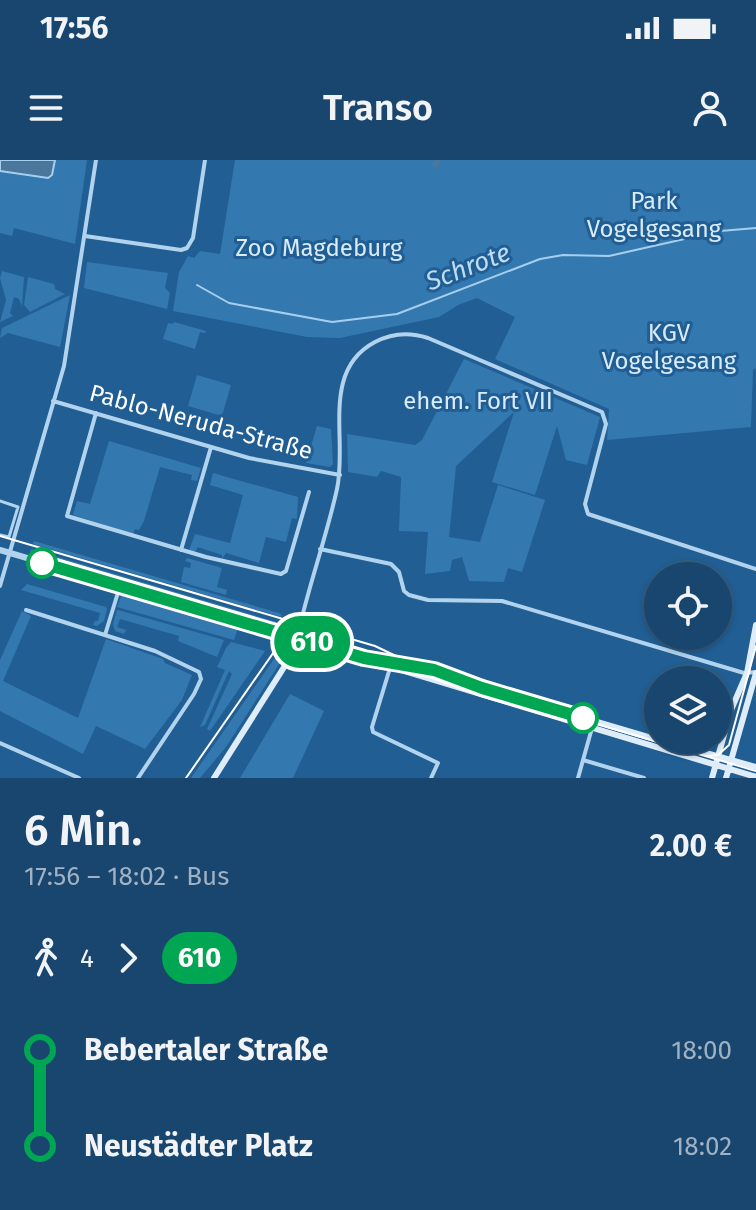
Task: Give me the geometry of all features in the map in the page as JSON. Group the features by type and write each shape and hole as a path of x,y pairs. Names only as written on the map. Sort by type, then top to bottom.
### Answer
{"main road":[{"path":"712,778 731,710 747,673 756,625"},
{"path":"212,778 293,653 297,638 592,728 717,761"},
{"path":"364,658 434,670 482,688 644,736"},
{"path":"726,778 756,672"},
{"path":"698,754 756,777"},
{"path":"729,765 756,767"}],"street":[{"path":"0,586 66,355 96,160"},
{"path":"85,236 181,250 187,248 193,238 205,160"},
{"path":"0,550 297,638 340,475 340,397 347,369 361,351 377,341 400,334 419,335 604,413 604,437 585,502 591,516 756,569"},
{"name":"Pablo-Neruda-Straße","path":"53,401 271,463 340,475"},
{"path":"96,413 67,516 225,562 284,573 309,492"},
{"path":"181,550 211,447"},
{"path":"0,501 18,507 9,537 0,535"},
{"path":"320,549 391,564 399,572 404,591 415,598 502,601 747,673 756,672"},
{"path":"105,635 120,586"},
{"path":"26,610 155,651 196,669 201,675 194,694 138,778"},
{"path":"390,668 373,732 438,763 431,778"},
{"path":"578,778 592,728"},
{"path":"0,743 79,778"},
{"path":"583,760 644,778"}],"green space":[{"path":"55,160 87,160 75,244 14,228 12,236 0,233 0,171 48,178 52,175"},
{"path":"235,160 756,160 756,368 753,370 751,427 607,440 609,409 495,359 515,317 477,298 439,317 340,338 307,337 173,311 179,272 188,256 194,258 200,251 220,254"},
{"path":"87,262 168,273 165,288 170,293 167,309 84,288"},
{"path":"2,271 24,277 22,306 19,299 14,297 10,313 13,316 0,322 6,300 0,278"},
{"path":"28,277 54,284 55,289 65,294 30,312 24,305"},
{"path":"70,295 60,347 8,333 0,338 2,328"},
{"path":"168,323 206,331 200,332 195,349 163,339"},
{"name":"ehem. Fort VII","path":"464,359 600,417 587,465 566,460 557,426 535,495 492,482 514,412 456,466 449,537 480,542 498,485 545,500 522,572 508,568 504,582 469,581 462,557 452,560 450,571 425,574 428,532 399,531 401,477 381,471 377,477 348,472 347,434 415,445 422,440"},
{"path":"197,375 231,385 222,416 188,406"},
{"path":"317,426 331,429 333,464 330,467 306,463"},
{"path":"109,441 201,468 197,481 191,480 192,475 160,467 144,521 133,534 73,515 77,501 90,504"},
{"path":"213,473 298,497 297,519 292,518 286,542 266,537 259,563 226,553 222,559 222,555 198,547 195,552 189,550 195,534 230,543 243,495 210,485"},
{"path":"34,541 279,613 282,615 33,544"},
{"path":"31,549 280,623 279,627 30,553"},
{"path":"187,558 222,568 217,587 227,590 226,595 181,582 184,567 190,568 191,563 185,561"},
{"path":"27,584 106,607 104,621 93,625 100,613 21,590"},
{"path":"122,594 238,628 234,640 117,607"},
{"path":"117,610 224,640 217,657 178,641 179,636 120,619 117,627 126,630 124,634 115,631 113,624"},
{"path":"22,611 31,616 3,681 78,718 106,639 163,659 165,663 192,675 182,700 145,749 96,726 83,754 0,711 0,660"},
{"path":"231,642 265,651 210,731 207,729 232,674 229,671 205,725 200,727 225,670 217,667"},
{"path":"281,649 286,651 283,658 226,747 200,778 191,778"},
{"path":"290,694 324,711 293,778 240,778"}],"shaded area":[{"path":"0,160 55,160 52,175 48,178 0,171"}],"waterway":[{"path":"435,165 438,160"},
{"name":"Schrote","path":"197,285 229,303 332,322 397,314 540,259 563,255 609,256 720,231 756,228"}],"tram line":[{"path":"0,536 375,646 444,679 756,771"},
{"path":"186,778 285,636 293,629 307,627"},
{"path":"706,756 718,755 729,745 756,646"}],"bus line":[{"name":"610","path":"42,563 364,658 434,670 482,688 583,718"}],"park label":[{"name":"Park Vogelgesang","path":"654,215"},
{"name":"Zoo Magdeburg","path":"319,248"},
{"name":"KGV Vogelgesang","path":"669,347"}]}
